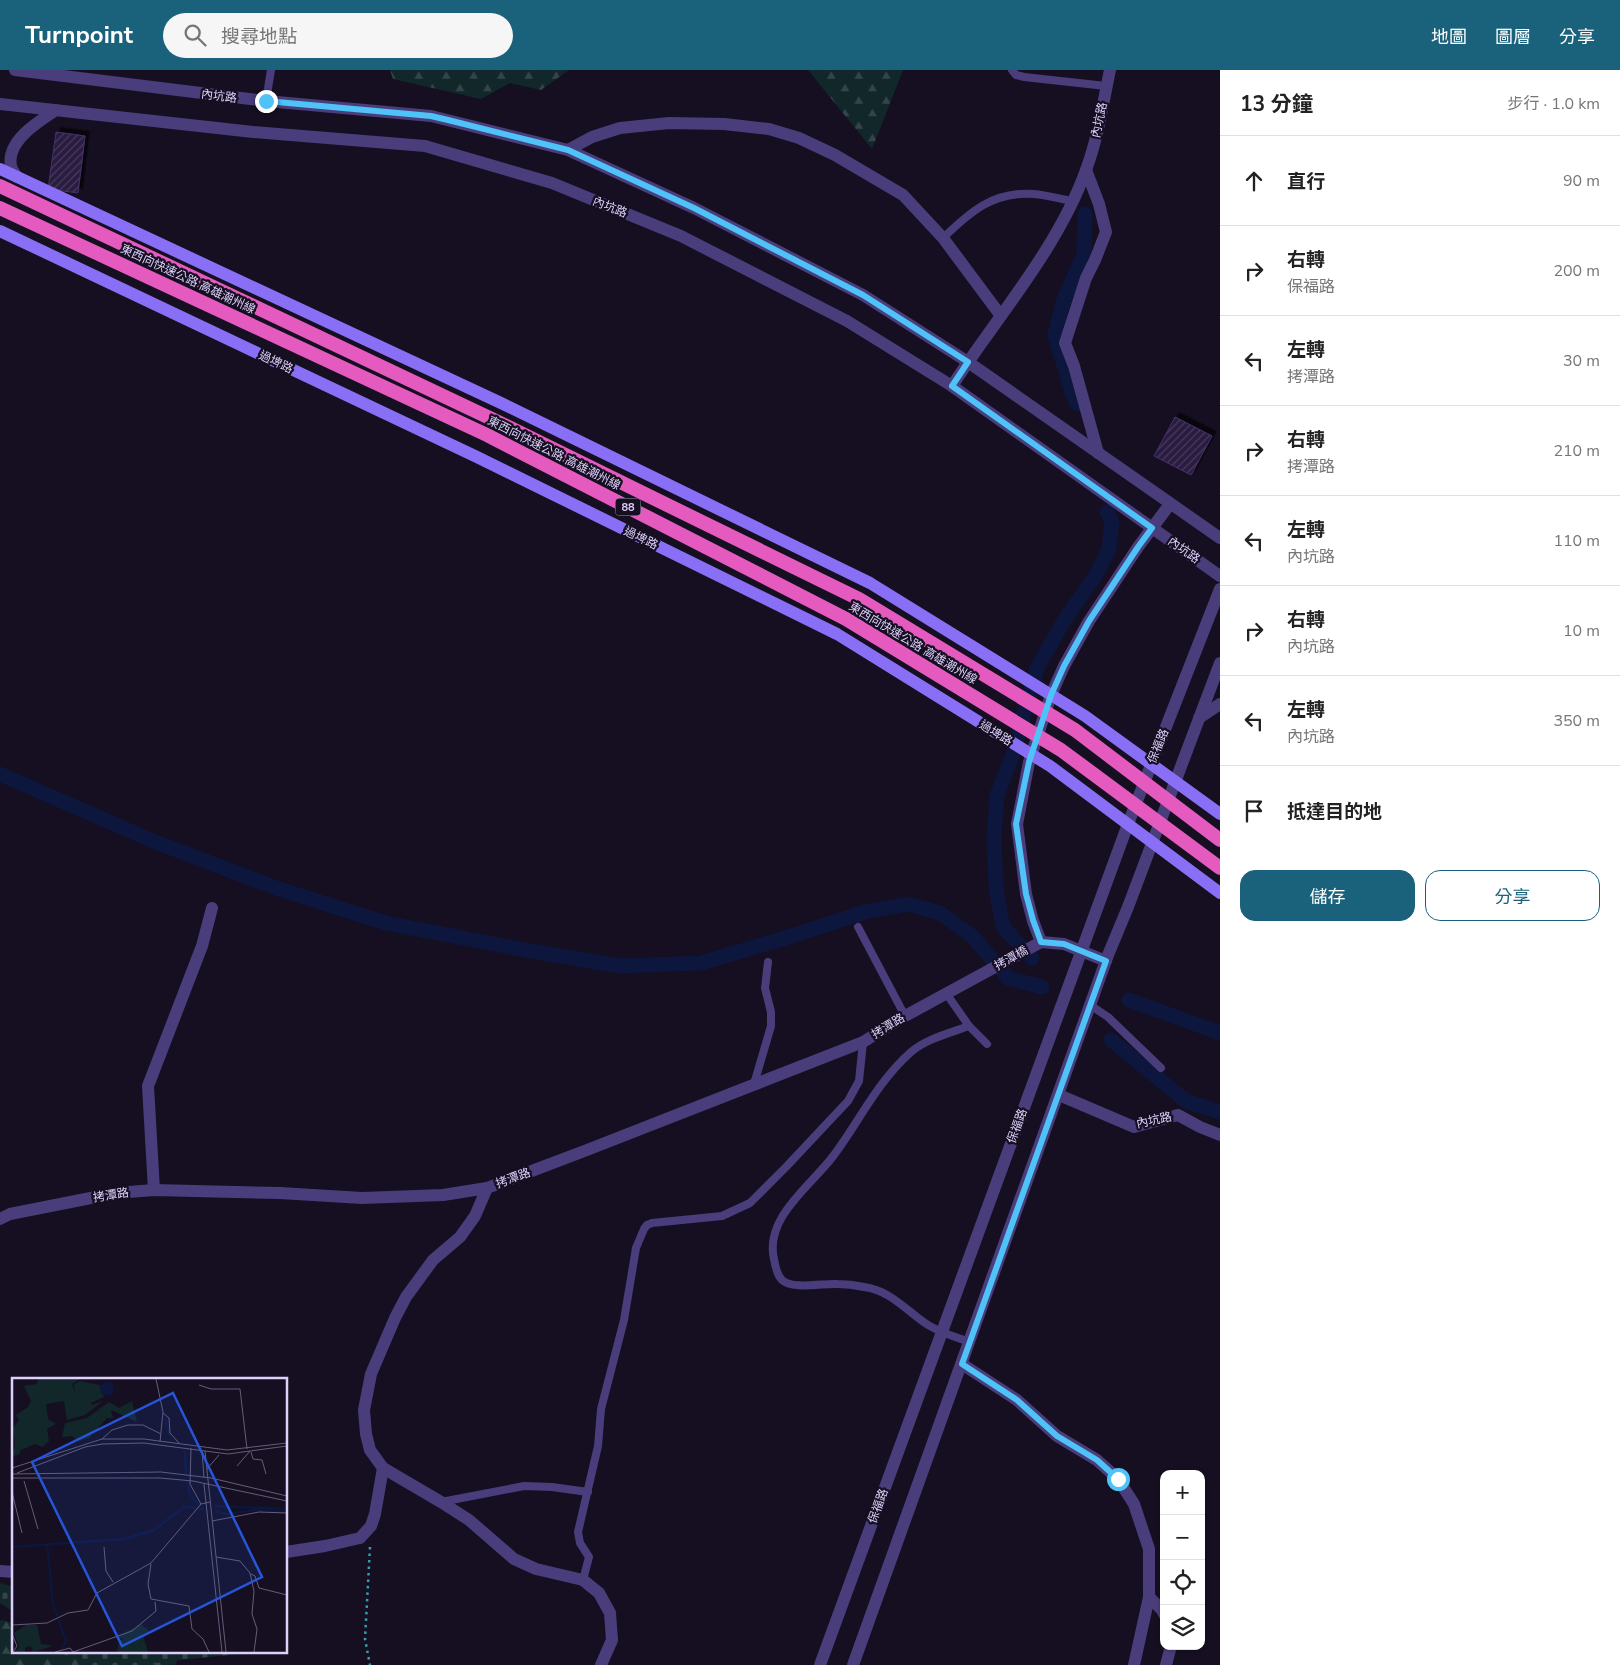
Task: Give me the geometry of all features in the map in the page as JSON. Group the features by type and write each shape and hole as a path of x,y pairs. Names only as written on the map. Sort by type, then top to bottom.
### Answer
{"highway":[{"name":"東西向快速公路 高雄潮州線","path":"0,186 494,420 859,599 1075,730 1220,840"},
{"name":"東西向快速公路 高雄潮州線","path":"0,208 487,435 846,619 1062,750 1220,868"}],"main road":[{"path":"0,169 492,398 861,579 1085,716 1220,814"},
{"name":"過埤路","path":"0,231 477,457 836,634 1050,766 1220,893"}],"street":[{"name":"內坑路","path":"15,70 266,101 431,116 568,150 694,208 863,295 968,362 1220,538"},
{"name":"內坑路","path":"952,386 1058,229 1072,201 1086,170 1094,143 1110,70"},
{"name":"內坑路","path":"0,104 253,132 426,146 552,183 682,236 847,321 952,386 1220,576"},
{"path":"17,177 12,166 12,158 20,139 29,128 56,110"},
{"path":"568,150 592,138 620,128 669,123 724,124 769,129 798,138 835,155 903,195 943,238 1001,316"},
{"path":"1086,170 1099,204 1106,232 1086,278 1065,343 1074,366 1098,453"},
{"path":"1106,961 1064,944 1037,943 1026,894 1016,824 1026,774 1028,753 1047,692 1089,621 1138,547 1170,504"},
{"name":"保福路","path":"820,1665 1128,824 1220,589"},
{"path":"853,1665 1106,961 1220,663"},
{"path":"1199,718 1220,704"},
{"path":"154,1190 148,1086 202,946 212,908"},
{"name":"拷潭橋","path":"988,970 1037,943"},
{"name":"拷潭路","path":"0,1219 10,1214 116,1193 154,1190 280,1192 362,1198 443,1195 487,1188 863,1042 988,970"},
{"name":"內坑路","path":"1059,1095 1134,1127 1178,1115 1220,1135"},
{"path":"487,1188 475,1216 460,1237 433,1260 406,1297 370,1374 364,1410 366,1434 370,1450 383,1468 469,1520 514,1559 536,1569 583,1580 599,1593 610,1613 612,1640 601,1665"},
{"path":"962,1364 1017,1400 1057,1436 1097,1460 1118,1479 1134,1504 1149,1550 1149,1597 1134,1665"},
{"path":"288,1552 360,1538 371,1526 375,1514 383,1468"},
{"path":"1149,1597 1160,1608"},
{"path":"1166,1665 1170,1650"}],"lane":[{"path":"266,101 271,70"},
{"path":"1012,70 1016,75 1024,77 1106,86"},
{"path":"943,238 965,217 985,204 1003,197 1015,194 1034,194 1072,201"},
{"path":"858,927 906,1016"},
{"path":"754,1084 771,1026 771,1012 765,988 768,962"},
{"path":"946,993 969,1026 987,1044"},
{"path":"1090,1005 1108,1017 1161,1068"},
{"path":"969,1026 924,1043 911,1052 881,1083 833,1158 792,1201 775,1235 772,1254 782,1280 794,1285 838,1284 876,1289 896,1301 925,1323 942,1332 970,1342"},
{"path":"583,1580 589,1557 580,1543 578,1532 598,1446 601,1410 624,1320 636,1248 644,1229 652,1223 722,1216 750,1203 848,1101 859,1081 863,1042"},
{"path":"441,1502 524,1486 552,1487 588,1492"}],"path":[{"path":"370,1665 365,1639 371,1526"}],"green space":[{"path":"390,70 569,70 541,90 510,83 481,99 393,79"},
{"path":"808,70 903,70 872,149"},
{"path":"0,1583 12,1586 12,1611 0,1603"},
{"path":"1,1620 12,1623 12,1652 182,1652 175,1665 0,1665"},
{"path":"58,1652 238,1652 239,1654 143,1665 92,1665"}],"building":[{"path":"56,132 85,136 78,193 48,189"},
{"path":"1175,417 1212,436 1191,475 1154,456"}],"waterway":[{"path":"1078,404 1073,395 1055,335 1063,302 1084,254 1085,214"},
{"path":"1032,958 1003,927 996,888 994,837 997,795 1012,757 1037,668 1065,619 1096,575 1109,549 1112,521 1107,512"},
{"path":"0,774 153,841 276,888 386,923 620,966 701,963 865,912 908,904 940,913 972,936 1008,978 1042,987"},
{"path":"1129,1000 1220,1033"},
{"path":"1111,1040 1186,1101 1220,1112"}],"route":[{"path":"266,101 431,116 568,150 694,208 863,295 968,362 952,386 1152,528 1089,621 1064,666 1051,695 1026,774 1016,824 1026,894 1041,942 1064,944 1106,961 962,1364 1017,1400 1057,1436 1097,1460 1118,1479"}]}
